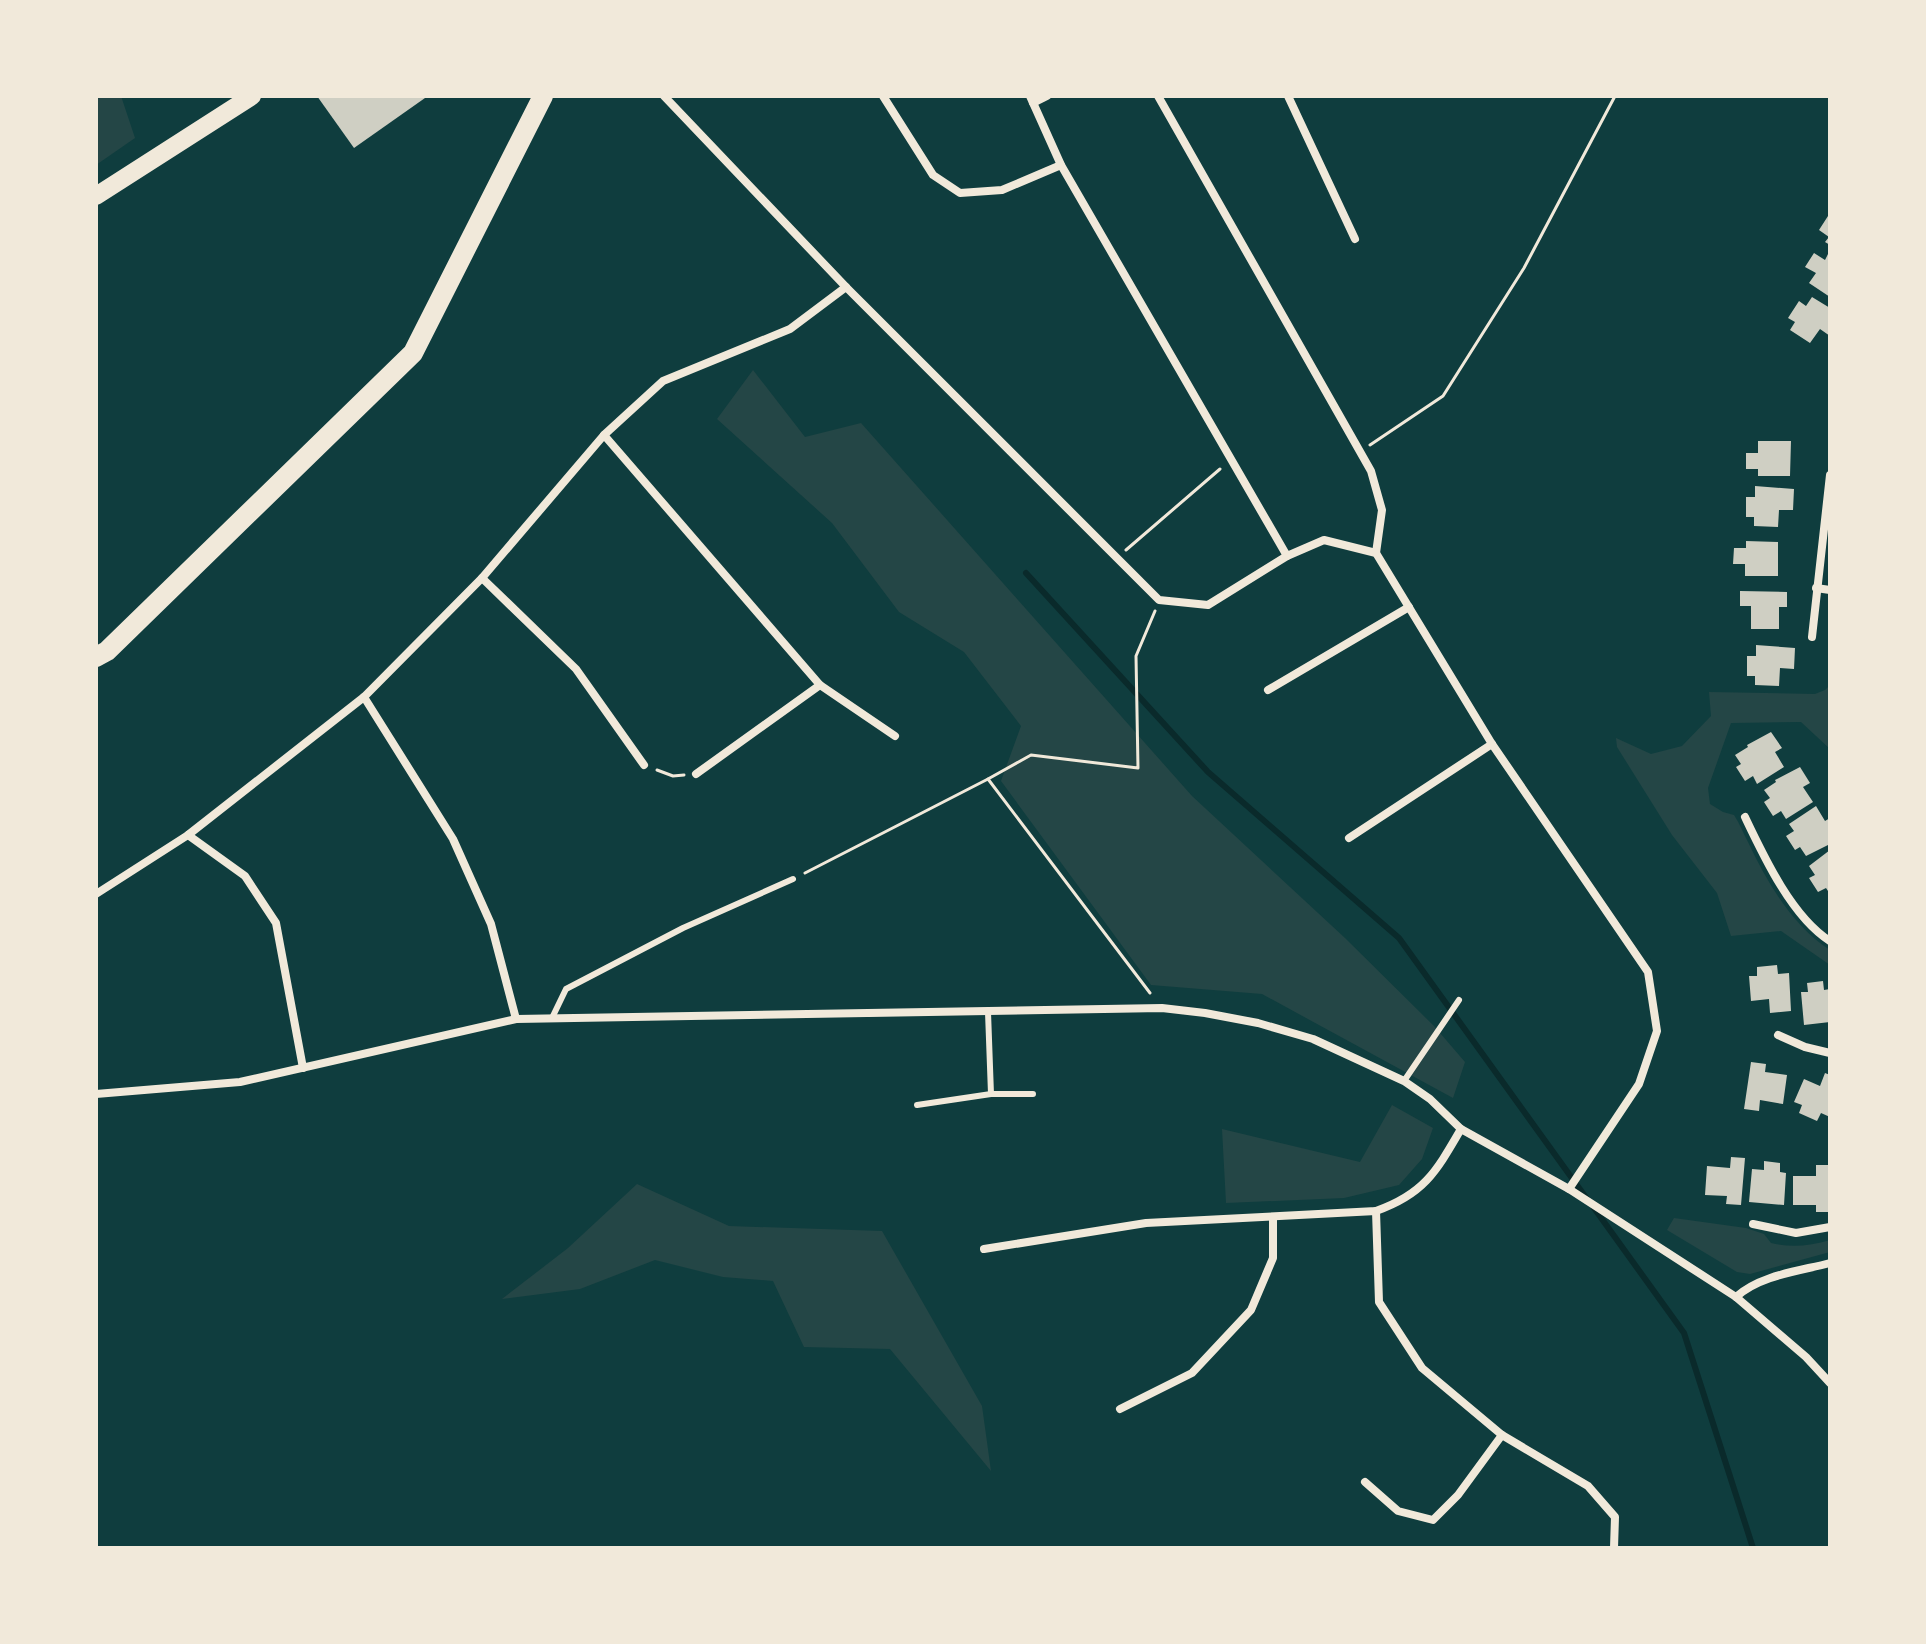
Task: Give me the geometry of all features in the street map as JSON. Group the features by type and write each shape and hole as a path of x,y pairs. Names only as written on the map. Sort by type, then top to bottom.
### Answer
{"highway":[{"path":"96,657 107,651 413,353 543,96"}],"main road":[{"path":"96,196 252,96"}],"street":[{"path":"664,96 846,287 1159,600 1208,605 1287,556 1324,540 1376,553"},
{"path":"883,96 933,175 960,193 1002,190 1061,165"},
{"path":"1047,96 1031,100 1061,165 1287,556"},
{"path":"1158,96 1371,471 1382,510 1376,553 1492,744 1648,972 1657,1031 1639,1084 1569,1189"},
{"path":"1288,96 1355,239"},
{"path":"96,894 188,835 364,697 482,578 604,435 663,381 790,329 846,287"},
{"path":"604,435 820,685 895,736"},
{"path":"1812,637 1830,475"},
{"path":"482,578 576,669 644,765"},
{"path":"1816,588 1830,590"},
{"path":"1268,690 1409,607"},
{"path":"696,774 820,685"},
{"path":"364,697 453,839 491,924 516,1019"},
{"path":"1349,838 1492,744"},
{"path":"1745,817 1783,888 1809,923 1830,941"},
{"path":"188,835 245,876 276,923 303,1068"},
{"path":"96,1094 240,1082 516,1019 1162,1008 1245,1021 1313,1039 1404,1081 1430,1099 1461,1129 1569,1189 1736,1297 1806,1357 1830,1383"},
{"path":"1778,1035 1805,1047 1830,1053"},
{"path":"984,1249 1146,1223 1376,1211 1404,1201 1437,1171 1461,1129"},
{"path":"1376,1211 1379,1302 1422,1368 1502,1435 1588,1486 1615,1517 1614,1548"},
{"path":"1120,1409 1192,1373 1251,1310 1273,1258 1273,1218"},
{"path":"1753,1224 1796,1233 1830,1227"},
{"path":"1736,1297 1760,1282 1830,1263"},
{"path":"1365,1482 1398,1511 1433,1520 1458,1495 1502,1435"}],"lane":[{"path":"552,1018 566,989 683,928 793,879"},
{"path":"1404,1081 1459,1000"},
{"path":"988,1012 991,1094"},
{"path":"917,1105 991,1094 1033,1094"}],"path":[{"path":"1360,452 1443,396 1524,268 1615,96"},
{"path":"1117,558 1232,459"},
{"path":"793,879 1031,755 1138,768 1136,656 1159,600"},
{"path":"644,765 673,776 696,774"},
{"path":"988,779 1162,1008"}],"shaded area":[{"path":"96,96 121,96 135,138 96,165"},
{"path":"753,370 805,437 861,423 1192,796 1345,938 1434,1026 1465,1062 1453,1098 1262,994 1151,985 1001,781 1021,726 964,652 899,612 832,523 717,419"},
{"path":"1830,685 1830,749 1801,722 1731,723 1708,788 1710,804 1734,815 1763,872 1792,916 1830,950 1830,965 1781,931 1731,936 1717,893 1672,835 1617,747 1616,738 1651,754 1682,746 1711,716 1709,692 1815,694"},
{"path":"1392,1105 1433,1128 1422,1159 1399,1185 1344,1198 1226,1203 1222,1129 1360,1162"},
{"path":"637,1184 729,1226 882,1231 982,1406 991,1471 890,1349 804,1347 773,1281 723,1277 655,1260 580,1289 502,1299 568,1248"},
{"path":"1674,1218 1746,1228 1764,1234 1771,1243 1778,1245 1800,1246 1830,1240 1830,1252 1750,1274 1737,1272 1667,1230"}],"building":[{"path":"317,96 423,96 425,98 354,148"},
{"path":"1828,216 1830,245 1825,242 1829,237 1819,230"},
{"path":"1814,253 1825,260 1828,254 1830,256 1830,297 1809,283 1816,273 1805,267"},
{"path":"1812,297 1830,308 1830,336 1820,329 1810,343 1790,330 1795,322 1788,318 1799,301 1806,306"},
{"path":"1758,441 1791,441 1790,476 1758,476 1758,469 1746,469 1746,453 1758,453"},
{"path":"1755,486 1794,489 1793,510 1779,510 1778,527 1754,526 1754,517 1746,517 1746,497 1755,497"},
{"path":"1746,541 1778,542 1778,576 1745,576 1745,564 1733,564 1734,548 1746,548"},
{"path":"1740,591 1787,592 1787,607 1779,607 1779,629 1751,629 1751,606 1740,606"},
{"path":"1756,645 1795,648 1794,669 1780,668 1779,686 1755,685 1755,676 1747,676 1747,656 1756,656"},
{"path":"1771,732 1782,748 1775,752 1784,767 1757,784 1753,776 1745,781 1736,767 1741,764 1735,755"},
{"path":"1800,767 1810,783 1803,787 1813,802 1786,819 1781,811 1773,816 1764,802 1770,798 1764,790 1775,780"},
{"path":"1816,806 1825,821 1830,818 1830,844 1806,856 1800,847 1795,850 1786,836 1794,831 1789,824"},
{"path":"1830,850 1830,894 1826,888 1818,892 1809,878 1815,875 1809,866"},
{"path":"1777,965 1778,974 1789,973 1791,1011 1770,1013 1769,999 1751,1001 1749,976 1757,976 1757,967"},
{"path":"1823,981 1824,990 1830,989 1830,1022 1804,1025 1801,992 1808,992 1807,983"},
{"path":"1751,1062 1766,1064 1765,1072 1787,1075 1783,1104 1760,1100 1759,1111 1744,1109"},
{"path":"1825,1073 1830,1075 1830,1117 1821,1113 1817,1121 1799,1113 1802,1105 1794,1102 1804,1079 1820,1086"},
{"path":"1731,1157 1745,1158 1741,1205 1726,1204 1727,1196 1705,1195 1707,1166 1730,1168"},
{"path":"1764,1161 1780,1163 1780,1172 1786,1173 1784,1205 1749,1202 1752,1169 1764,1170"},
{"path":"1816,1165 1830,1165 1830,1212 1816,1212 1816,1205 1793,1205 1793,1176 1816,1176"}],"waterway":[{"path":"1026,573 1208,772 1399,938 1587,1199"},
{"path":"1594,1208 1684,1333 1753,1548"}]}
